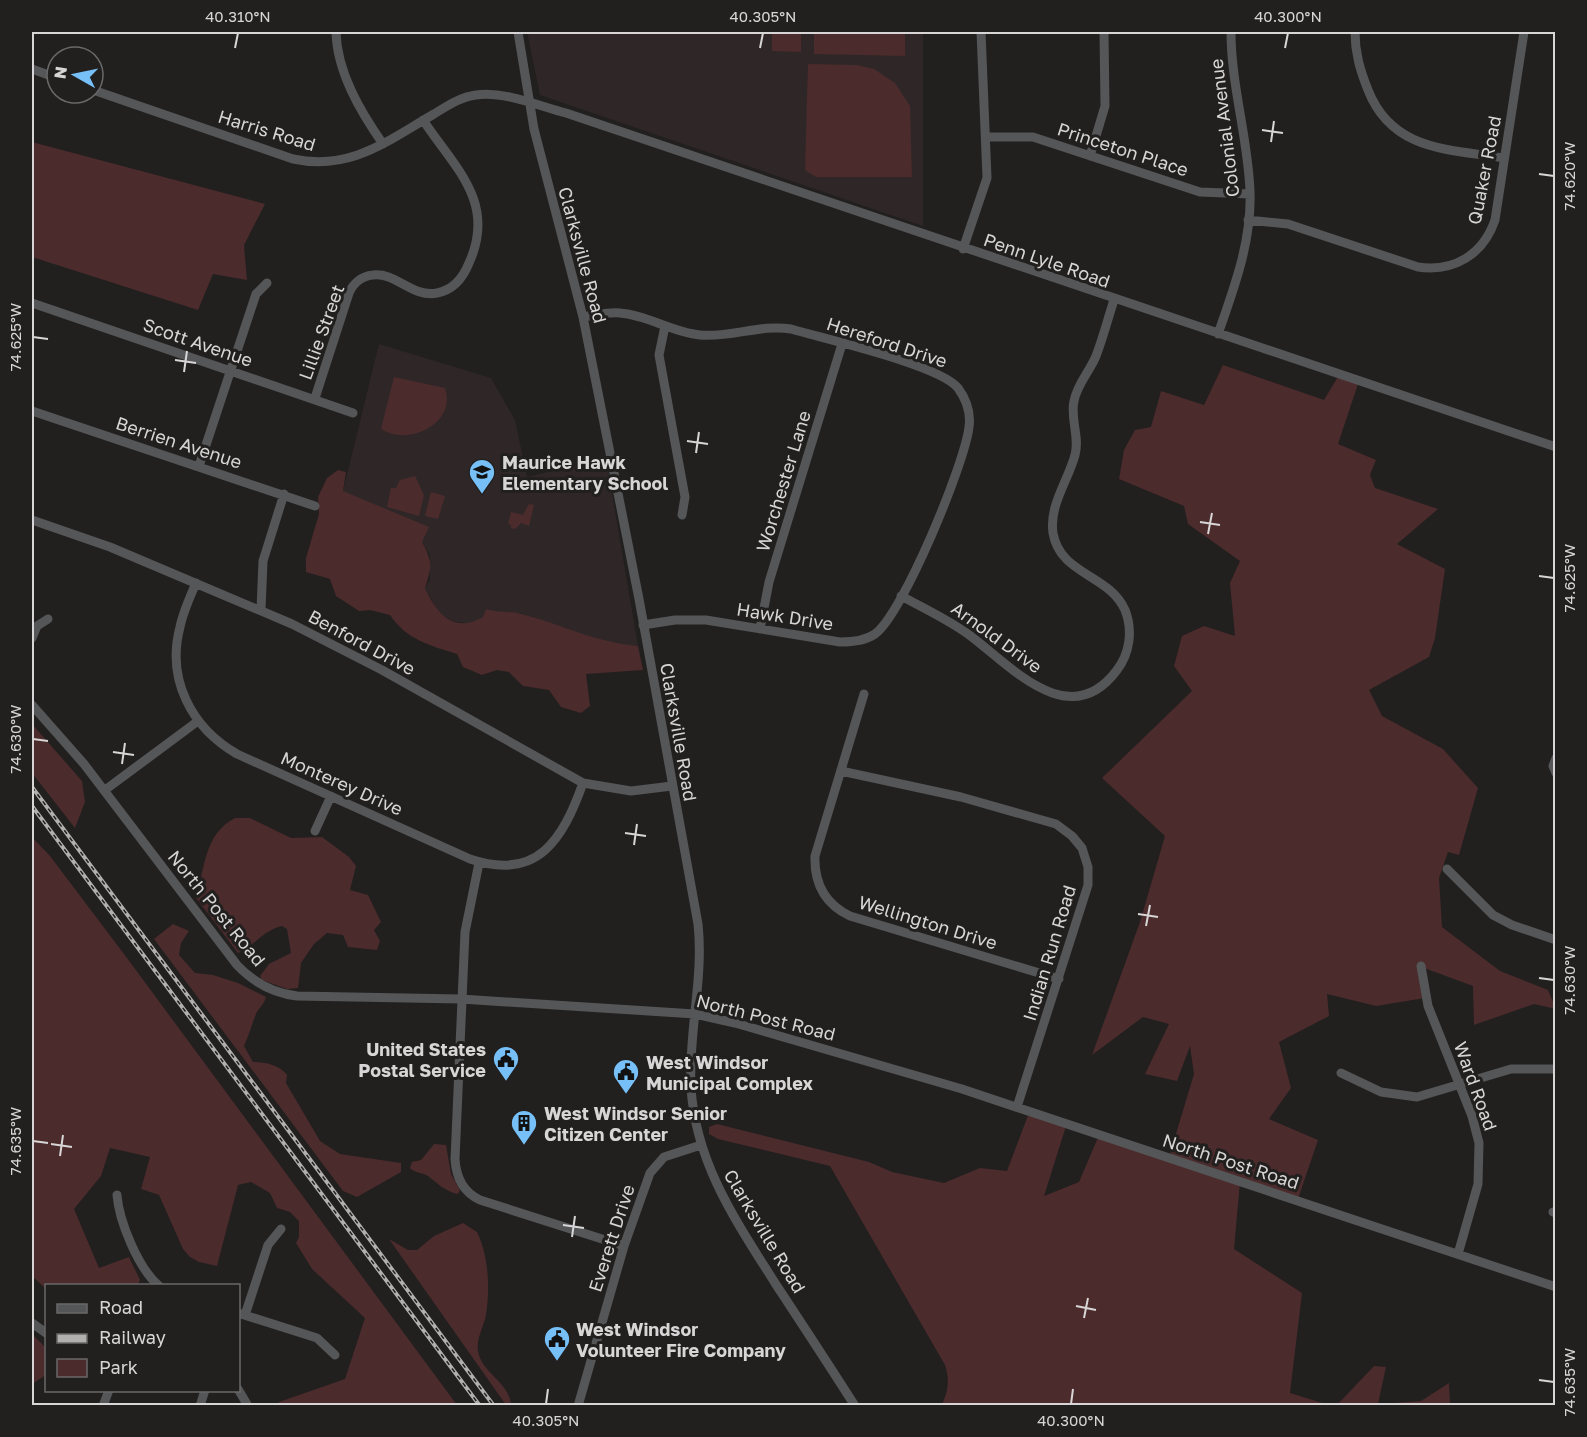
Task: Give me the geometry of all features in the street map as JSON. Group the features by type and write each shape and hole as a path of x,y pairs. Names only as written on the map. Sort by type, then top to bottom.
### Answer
{"street":[{"path":"336,32 338,55 346,80 382,144"},
{"name":"Clarksville Road","path":"518,32 529,103 583,316 643,625 700,943 691,1088 701,1145 710,1172 728,1209 855,1406"},
{"path":"963,249 985,187 986,137 981,32"},
{"path":"1090,156 1105,106 1104,32"},
{"name":"Colonial Avenue","path":"1218,334 1238,276 1250,194 1231,32"},
{"path":"1355,32 1357,57 1370,96 1380,113 1396,130 1427,146 1504,158"},
{"name":"Quaker Road","path":"1248,220 1288,224 1418,267 1449,267 1474,253 1487,238 1495,219 1524,32"},
{"name":"Harris Road","path":"105,94 306,162 344,161 382,144 458,100 476,95 529,103"},
{"name":"Penn Lyle Road","path":"529,103 566,113 1114,300 1556,447"},
{"name":"Lillie Street","path":"315,398 349,293 355,284 365,276 379,274 413,290 436,293 457,283 471,259 478,224 470,187 458,166 441,147 423,120"},
{"name":"Princeton Place","path":"986,137 1034,137 1200,192 1250,194"},
{"path":"199,466 256,294 267,283"},
{"name":"Arnold Drive","path":"901,596 958,627 1008,668 1052,693 1072,696 1090,692 1106,682 1119,668 1129,642 1125,610 1108,587 1079,571 1065,558 1055,542 1052,522 1076,448 1074,400 1095,358 1114,300"},
{"name":"Scott Avenue","path":"32,303 315,398 353,413"},
{"name":"Hereford Drive","path":"583,316 619,313 689,333 714,335 779,327 942,375 957,387 969,411 969,429 964,449 951,492 901,596"},
{"path":"665,326 659,355 685,497 682,516"},
{"name":"Worchester Lane","path":"760,629 769,582 842,344"},
{"name":"Berrien Avenue","path":"32,411 315,506"},
{"path":"261,610 263,561 284,494"},
{"name":"Benford Drive","path":"32,520 89,539 261,610 382,670 583,783 631,791 672,786"},
{"name":"Monterey Drive","path":"196,583 179,627 176,654 181,688 198,721 217,740 237,754 479,862 511,864 532,858 550,847 565,829 583,783"},
{"name":"Hawk Drive","path":"643,625 691,619 840,642 860,640 876,633 882,627 901,596"},
{"path":"32,638 37,626 48,619"},
{"name":"Wellington Drive","path":"864,694 817,848 815,866 823,893 834,907 850,916 1059,979"},
{"name":"North Post Road","path":"32,705 62,737 105,790 237,965 259,984 275,991 297,996 461,999 695,1014 817,1046 1017,1107 1556,1287"},
{"path":"105,790 198,721"},
{"path":"1556,758 1553,766 1556,773"},
{"name":"Indian Run Road","path":"841,771 972,800 1056,824 1072,836 1086,858 1089,876 1059,979 1017,1107"},
{"path":"315,831 331,796"},
{"path":"479,862 467,912 461,999 455,1159 462,1185 480,1200 624,1246"},
{"path":"1447,869 1493,915 1512,925 1556,940"},
{"name":"Ward Road","path":"1421,966 1428,1006 1476,1129 1480,1157 1478,1184 1458,1254"},
{"path":"1341,1073 1381,1092 1405,1097 1428,1095 1511,1069 1556,1069"},
{"name":"Everett Drive","path":"578,1406 624,1246 654,1166 669,1155 701,1145"},
{"path":"117,1195 120,1218 147,1272 157,1284"},
{"path":"281,1229 268,1244 242,1314 317,1338 335,1354"},
{"path":"32,1323 45,1332"},
{"path":"240,1392 248,1406"}],"shaded area":[{"path":"527,32 923,32 923,226 540,95"},
{"name":"Maurice Hawk Elementary School","path":"379,344 491,378 515,420 527,477 606,458 638,646 608,643 521,613 498,613 486,609 484,617 472,624 452,621 439,613 425,588 430,579 430,555 422,542 343,491"}],"green space":[{"path":"772,32 801,32 801,52 772,51"},
{"path":"814,32 905,32 905,56 814,54"},
{"path":"808,64 857,65 874,69 895,83 910,106 912,177 816,177 805,170"},
{"path":"32,142 265,204 244,245 247,280 213,274 198,310 32,257"},
{"path":"1223,365 1324,400 1339,375 1359,381 1338,444 1376,460 1370,475 1375,488 1438,509 1397,544 1445,569 1435,638 1429,657 1369,690 1382,716 1443,749 1478,788 1459,855 1448,852 1439,878 1442,927 1500,971 1548,990 1556,1009 1534,1004 1474,1025 1473,986 1424,968 1425,998 1376,1006 1327,994 1329,1016 1279,1042 1291,1088 1269,1119 1318,1140 1298,1199 1240,1182 1234,1249 1302,1293 1290,1393 1329,1405 942,1405 948,1385 945,1365 830,1166 718,1139 709,1134 709,1127 717,1124 869,1162 892,1172 944,1183 980,1168 1007,1171 1030,1110 1067,1123 1044,1196 1079,1182 1099,1135 1169,1157 1194,1074 1190,1046 1177,1081 1145,1074 1169,1024 1143,1017 1092,1055 1140,922 1165,836 1102,778 1192,691 1174,666 1182,636 1204,626 1235,636 1230,583 1240,561 1188,524 1184,506 1119,479 1124,450 1135,430 1151,427 1161,391 1204,405"},
{"path":"394,377 445,388 447,401 444,412 437,421 417,433 404,435 392,434 381,429"},
{"path":"338,470 346,472 343,491 429,527 422,542 430,565 425,588 435,606 448,619 463,623 473,622 483,617 486,609 522,614 607,641 638,646 643,670 586,674 590,706 581,713 561,707 549,690 523,686 509,672 497,670 482,675 463,667 457,654 411,636 390,615 370,610 359,611 336,596 330,579 306,572 306,558 319,514 318,497 327,478"},
{"path":"415,476 424,495 419,516 387,507 391,488 396,488 400,480"},
{"path":"431,492 445,496 438,519 425,516"},
{"path":"529,504 534,505 529,526 521,523 515,529 511,528 508,524 511,512 523,515"},
{"path":"32,724 82,781 85,802 75,828 32,773"},
{"path":"235,818 250,818 291,838 322,837 349,857 356,866 350,890 368,895 381,922 374,930 380,941 377,950 348,947 343,935 327,933 314,944 301,963 298,988 287,989 262,980 260,976 269,964 291,953 287,929 282,926 275,928 238,953 196,898 211,842 225,825"},
{"path":"32,837 50,856 127,958 457,1405 277,1405 279,1402 345,1379 365,1318 312,1269 296,1243 299,1237 299,1221 290,1212 277,1208 270,1193 251,1182 238,1185 217,1266 199,1262 183,1249 159,1195 141,1189 150,1157 110,1148 101,1176 74,1209 99,1268 129,1257 140,1280 138,1284 45,1284 45,1288 33,1277"},
{"path":"173,924 189,931 181,943 179,955 195,973 213,975 238,983 266,997 256,1014 244,1046 253,1062 272,1065 287,1075 286,1083 320,1141 340,1154 401,1163 401,1172 357,1197 343,1191 154,939"},
{"path":"434,1144 446,1145 451,1174 460,1190 458,1194 410,1168 412,1162 421,1160"},
{"path":"463,1223 477,1232 488,1273 485,1319 478,1342 480,1359 506,1390 511,1405 506,1405 389,1239 408,1250 417,1250 434,1236"},
{"path":"32,1334 45,1347 45,1376 32,1384"},
{"path":"1374,1366 1386,1367 1378,1404 1421,1401 1449,1383 1450,1405 1337,1405"}],"railway":[{"path":"32,787 494,1406"},
{"path":"32,806 480,1406"}],"place":[{"name":"Maurice Hawk Elementary School","path":"482,495"},
{"name":"United States Postal Service","path":"506,1082"},
{"name":"West Windsor Municipal Complex","path":"626,1095"},
{"name":"West Windsor Senior Citizen Center","path":"524,1146"},
{"name":"West Windsor Volunteer Fire Company","path":"557,1362"}]}
